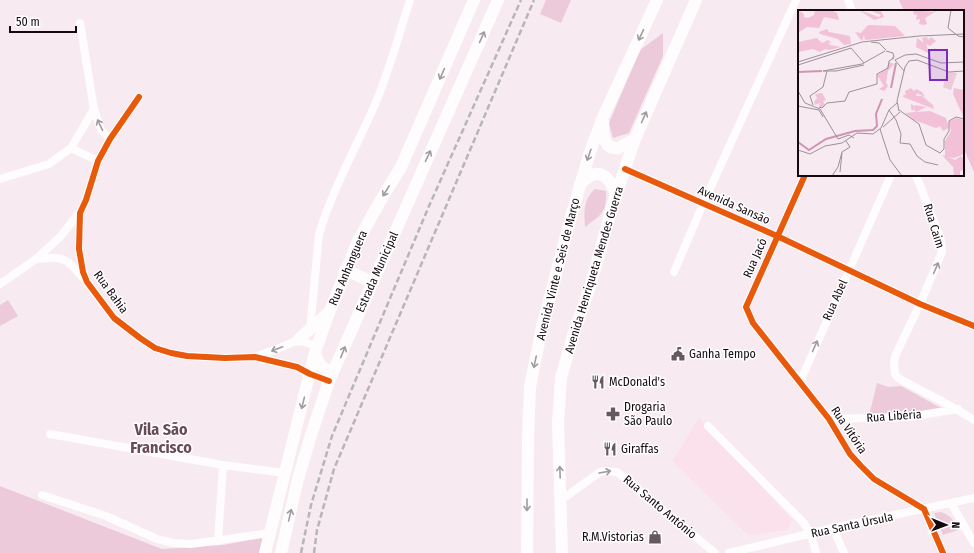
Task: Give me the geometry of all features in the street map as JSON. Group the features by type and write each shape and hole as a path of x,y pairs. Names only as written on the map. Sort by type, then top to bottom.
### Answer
{"main road":[{"name":"Rua Anhanguera","path":"265,553 316,349 345,270 358,241 401,167 474,0"},
{"name":"Estrada Municipal","path":"281,553 298,480 331,377 498,0"},
{"name":"Avenida Vinte e Seis de Março","path":"527,553 528,426 530,387 542,327 580,184 603,117 657,0"},
{"name":"Avenida Henriqueta Mendes Guerra","path":"562,553 558,423 561,378 574,332 591,284 616,196 635,139 696,0"},
{"path":"603,117 603,133 605,141 609,147 618,148 635,139"},
{"path":"352,328 354,312 366,279 408,189 422,171"},
{"path":"580,184 591,175 601,175 610,181 614,187 616,196"},
{"path":"345,270 366,279"},
{"path":"298,340 329,313"},
{"path":"316,349 317,361 331,377"}],"street":[{"path":"310,330 319,234 323,220 377,99 394,52 410,0"},
{"path":"674,272 703,204 796,0"},
{"path":"848,0 852,10"},
{"path":"80,23 94,109 102,130 110,139"},
{"name":"Rua Bahia","path":"138,97 110,139 98,161 86,200 80,213 79,248 86,282 114,318 155,348 187,356 225,358 255,357"},
{"path":"0,179 50,164 71,148 94,109"},
{"path":"71,148 98,161"},
{"name":"Avenida Sansão","path":"625,169 777,236 920,304 974,326"},
{"name":"Rua Jacó","path":"746,307 805,176"},
{"name":"Rua Abel","path":"800,382 891,176"},
{"name":"Rua Caim","path":"916,176 941,240 943,249 942,256 896,354 894,362 895,374 906,382 958,409"},
{"path":"0,284 36,259 60,237 80,213"},
{"path":"36,259 52,258 66,260 74,265 86,282"},
{"name":"Rua Vitória","path":"746,307 753,323 829,419 850,454 874,479 924,509"},
{"path":"255,357 282,348 298,340 316,349"},
{"path":"255,357 297,367 310,374 331,377"},
{"path":"958,409 974,420"},
{"name":"Rua Libéria","path":"829,419 909,417 958,409"},
{"path":"708,426 803,522 811,534 816,553"},
{"path":"50,434 223,465 285,473"},
{"path":"218,541 223,465"},
{"name":"Rua Santo Antônio","path":"561,500 600,472 617,472 715,553"},
{"path":"42,495 106,516 157,539 173,543 191,544 270,533"},
{"name":"Rua Santa Úrsula","path":"729,553 833,528 974,498"},
{"path":"950,503 974,543"},
{"path":"924,509 943,553"},
{"path":"833,528 844,553"}],"shaded area":[{"path":"546,0 571,0 561,23 540,14"},
{"path":"899,0 974,0 974,172 964,149 964,10 904,10"},
{"path":"663,33 663,56 629,133 613,138 609,123 640,50"},
{"path":"595,189 606,191 604,209 599,216 585,227 586,202 588,197"},
{"path":"8,300 18,316 0,326 0,305"},
{"path":"877,383 888,387 901,386 941,408 906,414 869,416"},
{"path":"699,418 792,520 788,530 748,535 672,461"},
{"path":"0,486 162,549 223,545 265,537 261,553 0,553"},
{"path":"941,512 952,519 958,530 943,535 934,513"}],"railway":[{"path":"301,553 311,505 332,436 429,206 521,0"},
{"path":"314,553 317,530 334,469 534,0"}],"cycle path":[{"path":"139,97 110,139 98,161 86,200 80,213 79,249 83,272 87,282 114,318 155,348 187,356 225,358 255,357 297,367 310,374 329,381"},
{"path":"625,169 777,236 920,304 974,326"},
{"path":"805,176 746,307 753,323 829,419 850,454 874,479 924,509 943,553"}],"place":[{"name":"Ganha Tempo","path":"678,354"},
{"name":"McDonald's","path":"598,382"},
{"name":"Drogaria São Paulo","path":"613,414"},
{"name":"Giraffas","path":"610,449"},
{"name":"R.M.Vistorias","path":"655,537"}],"district":[{"name":"Vila São Francisco","path":"161,438"}]}
